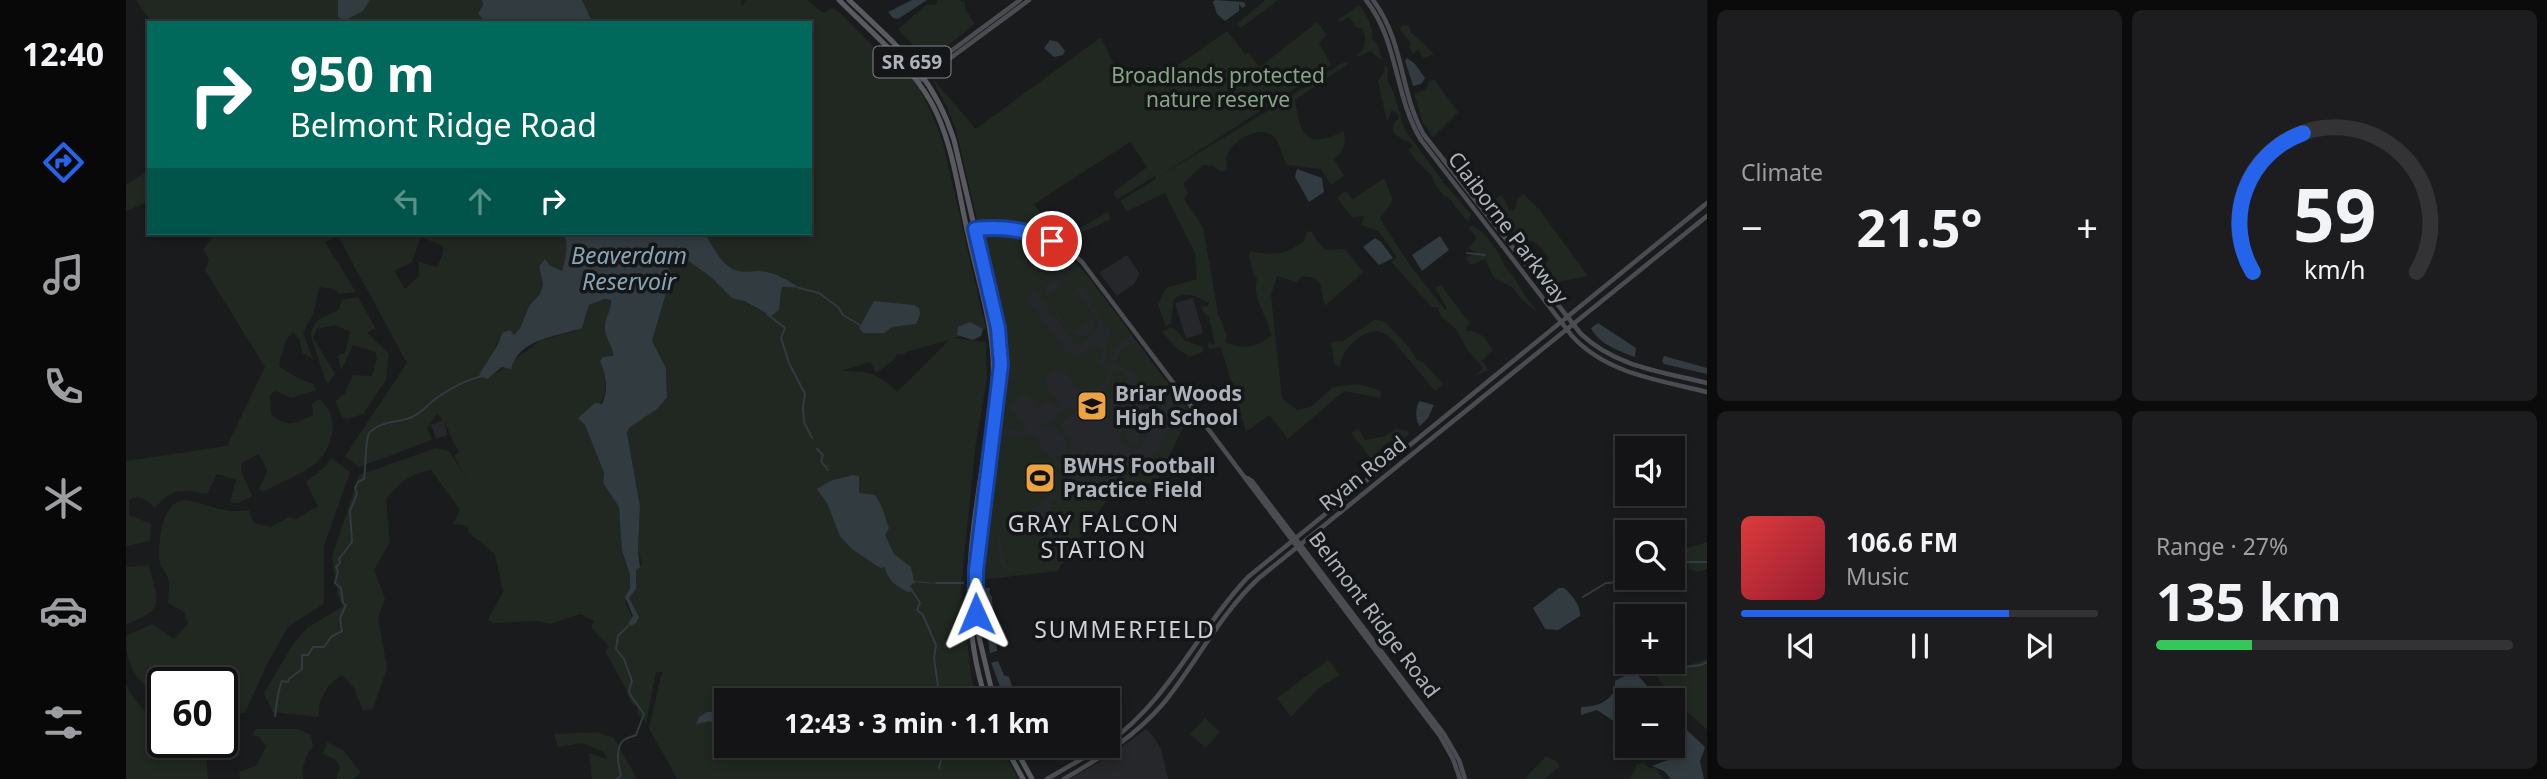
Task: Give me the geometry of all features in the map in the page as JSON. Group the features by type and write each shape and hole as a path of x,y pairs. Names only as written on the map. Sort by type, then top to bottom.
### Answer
{"main road":[{"name":"SR 659","path":"839,0 916,80 932,103 943,128 967,231"},
{"name":"SR 659","path":"849,0 923,75 948,121 975,229"},
{"path":"923,75 1020,0"},
{"path":"916,80 1029,0"},
{"name":"Claiborne Parkway","path":"1366,0 1386,34 1407,112 1417,134 1560,322 1589,353 1610,365 1627,372 1707,392"},
{"name":"Claiborne Parkway","path":"1373,0 1394,38 1412,107 1424,135 1573,325 1590,343 1612,357 1707,383"},
{"name":"Ryan Road","path":"1120,733 1137,720 1156,699 1235,591 1707,203"},
{"name":"Ryan Road","path":"1064,779 1106,754 1144,724 1169,696 1236,603 1259,578 1707,216"},
{"name":"Belmont Ridge Road","path":"967,231 998,227 1025,230 1052,241 1076,257 1092,274 1444,734 1460,760 1463,779"},
{"path":"975,229 998,328 1001,365 976,579 979,637 992,688"},
{"path":"967,231 989,328 993,362 990,408 968,581 971,642 983,688"},
{"path":"1012,758 1023,779"},
{"path":"1021,758 1032,779"},
{"name":"Ryan Road","path":"1047,779 1082,758"}],"shaded area":[{"name":"Briar Woods High School","path":"984,233 1070,258 1087,275 1190,413 1155,484 1129,481 1113,487 1057,571 978,580 1003,365 1002,344 980,237"},
{"path":"1127,255 1139,273 1134,284 1117,296 1099,273"},
{"path":"1193,298 1203,333 1186,339 1175,303"},
{"path":"443,420 448,435 436,439 431,425"},
{"path":"1146,729 1161,749 1168,779 1070,779 1106,758 1120,758 1120,748"}],"green space":[{"path":"136,0 338,0 338,16 363,11 370,0 482,0 483,4 478,13 484,21 151,21"},
{"path":"582,0 742,0 740,6 746,0 807,0 823,13 832,8 838,11 874,47 871,51 890,57 909,73 923,96 943,143 986,329 954,338 986,342 987,378 975,450 961,588 974,688 714,688 714,758 1006,758 1019,779 677,779 649,728 662,672 656,672 646,724 638,715 637,706 632,704 605,651 609,647 591,626 594,621 580,614 550,624 538,621 494,623 488,620 503,591 495,554 468,532 468,526 453,524 460,510 431,470 406,480 386,499 390,542 374,570 385,599 378,618 387,668 373,709 363,711 354,688 342,675 324,693 319,717 273,712 264,693 293,644 307,628 343,606 338,596 332,557 359,475 436,448 449,451 467,479 454,456 459,452 437,414 427,428 432,440 359,467 345,456 407,363 338,236 325,242 356,292 339,294 334,289 319,287 314,312 303,333 313,359 302,353 300,340 293,332 286,340 279,363 280,367 296,377 313,384 316,390 291,398 276,391 270,394 271,414 287,423 313,415 312,404 319,399 326,406 331,414 332,433 325,451 307,470 263,492 259,489 267,470 259,454 242,463 241,470 252,496 238,503 230,502 236,480 217,474 207,494 178,491 167,496 155,508 143,499 133,498 129,500 129,515 151,524 150,541 126,546 126,461 227,446 265,367 205,270 209,260 203,249 214,235 564,235 567,247 562,271 548,265 545,259 539,266 543,284 540,294 529,306 520,328 514,335 502,333 483,371 497,373 541,340 575,331 586,317 589,305 605,299 612,300 609,338 613,357 600,361 606,388 601,402 585,425 604,473 603,483 619,507 624,559 630,575 630,589 625,602 633,619 628,624 636,623 629,598 636,589 636,570 642,564 638,550 640,506 627,433 629,428 657,409 667,398 666,368 652,341 672,273 665,263 666,256 670,255 656,235 812,235 812,21 592,21","holes":["421,237 443,246 437,267 419,262 419,276 405,289 394,271 412,262","760,271 783,277 800,288 784,287 759,310 743,301","949,340 897,392 884,380 872,374 841,371 870,362 876,373 895,359 897,354"]},
{"path":"937,0 959,0 965,3 965,9 975,24 928,61 898,29 926,5 937,4"},
{"path":"1265,0 1278,0 1241,28 1237,24"},
{"path":"1359,5 1369,20 1372,39 1376,42 1383,61 1370,51 1358,57 1365,43 1362,28 1357,28 1349,17 1339,22 1338,20"},
{"name":"Broadlands protected nature reserve","path":"1317,22 1327,35 1319,43 1331,65 1160,176 1347,62 1348,64 1295,100 1300,123 1308,136 1321,139 1344,131 1344,147 1334,159 1344,176 1331,185 1321,169 1287,165 1275,138 1270,134 1256,132 1242,138 1231,148 1226,159 1227,169 1221,172 1213,166 1203,165 1183,184 1188,193 1184,199 1203,227 1218,313 1227,336 1225,342 1250,346 1261,343 1271,335 1256,293 1257,279 1253,274 1249,255 1251,251 1273,254 1292,249 1305,240 1307,231 1312,232 1324,248 1345,249 1363,272 1325,306 1320,283 1314,278 1302,276 1297,282 1277,276 1271,295 1282,398 1297,410 1311,407 1333,387 1359,384 1381,391 1380,398 1344,391 1288,439 1269,415 1246,432 1221,347 1209,349 1208,346 1209,341 1212,345 1215,344 1209,317 1202,307 1208,306 1209,303 1196,296 1174,298 1171,323 1166,327 1158,304 1166,288 1197,279 1195,253 1165,193 1127,211 1120,201 1156,179 1155,176 1118,199 1114,195 1114,192 1147,167 1130,142 1034,204 1058,238 1020,224 978,224 956,130 931,77 976,129 1101,37 1118,74 1135,82 1158,79 1227,31 1245,54 1248,53 1260,67"},
{"path":"1409,25 1411,32 1434,54 1423,58 1418,49 1413,54 1409,47 1411,43 1400,30 1401,26"},
{"path":"1384,66 1388,67 1387,80 1405,130 1471,214 1468,222 1415,159 1408,149 1413,147 1411,142 1403,140 1393,132 1398,114 1392,110 1387,122 1378,81 1385,71"},
{"path":"1434,79 1458,112 1433,137 1423,123 1414,94 1426,89"},
{"path":"147,171 147,202 126,211 126,185"},
{"path":"1384,178 1393,200 1380,219 1410,265 1445,310 1447,308 1435,288 1441,285 1470,324 1466,327 1467,331 1483,336 1493,350 1482,360 1488,370 1475,376 1483,368 1467,349 1456,329 1391,262 1397,257 1378,231 1361,225 1365,217 1352,217 1337,198 1345,191 1353,199"},
{"path":"1523,194 1539,209 1588,276 1553,283 1543,279 1541,270 1549,259 1546,254 1534,242 1519,240 1495,213 1492,201 1502,195 1510,211 1515,209 1517,200"},
{"path":"1108,212 1111,219 1075,236 1073,232"},
{"path":"1473,226 1492,243 1504,266 1536,312 1511,286 1494,278 1485,259 1471,265 1465,258 1478,253 1468,249 1477,238 1468,227"},
{"path":"1001,231 1035,239 1062,253 1095,286 1131,335 1115,348 1110,363 1106,363 1107,342 1112,333 1090,305 1093,300 1083,286 1077,288 1066,277 1057,274 1046,277 1034,286 1033,292 1028,295 1032,300 1028,297 1027,303 1068,354 1076,356 1067,369 1076,357 1092,346 1099,347 1100,364 1109,371 1107,380 1099,388 1079,390 1066,373 1067,370 1061,372 1064,367 1061,367 1059,372 1055,370 1046,377 1046,386 1059,403 1062,403 1060,405 1053,398 1058,406 1055,408 1057,406 1048,399 1037,409 1030,398 1023,395 1011,404 1018,418 1021,417 1025,427 1028,426 1024,431 1001,429 997,426 1003,380 1002,351 980,236 985,232"},
{"path":"1057,275 1069,281 1098,320 1096,332 1080,346 1035,291 1035,287","holes":["1052,280 1061,280 1091,316 1094,327 1087,335 1079,336 1071,331 1055,314 1045,287"]},
{"path":"1064,284 1091,320 1073,333 1046,297"},
{"path":"358,297 375,328 367,333 389,354 386,380 363,414 347,419 342,417 335,401 345,393 353,375 372,376 377,357 375,352 353,345 341,371 338,355 345,353 350,332 336,325 317,329 313,338 335,373 329,383 326,382 311,336 317,322 339,310 342,300"},
{"path":"1374,320 1384,321 1409,347 1417,360 1424,363 1443,384 1435,391 1388,335 1378,331 1358,338 1343,355 1340,368 1334,363 1331,342 1343,341"},
{"path":"1170,327 1186,341 1203,347 1203,352 1190,357 1176,348 1162,332"},
{"path":"1134,340 1176,393 1162,408 1137,451 1124,444 1118,435 1124,431 1129,444 1139,444 1141,435 1133,430 1153,415 1157,403 1147,390 1144,391 1146,389 1133,372 1115,364 1120,352"},
{"path":"1114,369 1123,371 1130,380 1109,400 1103,391 1111,381"},
{"path":"1086,394 1098,394 1118,423 1111,428 1113,423 1095,400 1092,401"},
{"path":"1178,399 1191,412 1155,484 1129,481 1113,487 1057,571 978,580 987,499 998,435 1022,436 1032,433 1069,481 1025,515 1033,512 1037,517 1041,515 1055,533 1059,532 1059,529 1052,527 1048,518 1051,517 1051,499 1056,499 1056,494 1071,483 1079,494 1094,493 1131,466 1137,473 1145,471 1172,424 1171,406","holes":["1023,516 1005,523 1000,534 1005,565 1009,568 1031,566 1013,568 1010,572 1001,565 997,538 1003,522 1012,517"]},
{"path":"1070,406 1075,411 1060,426 1074,445 1065,458 1072,470 1069,471 1056,457 1066,453 1067,443 1063,437 1065,435 1062,433 1062,436 1053,425 1041,425 1050,422"},
{"path":"1358,428 1365,440 1385,436 1396,429 1408,431 1409,434 1403,440 1386,444 1372,460 1351,433"},
{"path":"331,458 350,472 324,546 324,604 289,626 268,662 245,713 238,713 238,667 147,667 147,688 131,666 126,636 152,624 174,639 188,624 184,612 168,603 169,582 159,561 162,529 169,510 174,504 191,501 227,510 249,510 254,523 270,527 290,517 296,519 318,506 306,482 326,466"},
{"path":"1707,542 1707,569 1698,572 1689,569 1685,549"},
{"path":"149,565 156,596 154,608 148,614 126,624 126,567"},
{"path":"1707,659 1707,730 1685,710 1685,688 1666,688 1655,674 1685,674 1686,666"},
{"path":"1328,660 1340,675 1320,687 1291,717 1277,698"},
{"path":"126,685 147,712 147,758 206,758 208,779 126,779"},
{"path":"1205,718 1220,732 1206,748 1190,734"},
{"path":"255,729 298,729 311,735 313,746 305,762 303,779 240,779 239,772 256,766 266,747 260,738 253,734"},
{"path":"597,732 614,738 637,779 592,779 589,753 607,759 604,752 582,743 558,747 554,734"},
{"path":"327,742 343,750 361,773 353,779 337,779 340,766 334,759 323,754"},
{"path":"1546,756 1558,762 1559,767 1545,779 1525,779"},
{"path":"1643,763 1655,768 1664,779 1628,779 1637,764"}],"water":[{"path":"338,0 370,0 363,11 344,21 338,17"},
{"path":"482,0 582,0 592,21 484,21 478,13 483,5"},
{"path":"912,0 927,0 898,19 888,12"},
{"path":"1213,2 1244,2 1246,6 1242,8 1239,4 1239,11 1225,21 1217,14"},
{"path":"1050,40 1058,42 1065,51 1063,55 1054,57 1044,48"},
{"path":"1407,58 1425,78 1421,84 1413,86 1405,61"},
{"path":"1297,169 1322,178 1324,192 1309,202 1295,177"},
{"name":"Beaverdam Reservoir","path":"564,235 705,235 719,257 731,268 742,272 770,273 800,288 783,287 779,310 771,316 744,301 732,298 711,277 679,254 666,256 665,263 672,273 652,341 666,368 667,398 657,409 629,428 627,433 640,506 640,567 636,570 636,589 629,598 639,617 631,626 628,624 633,616 625,597 630,589 630,575 622,551 619,507 603,483 604,473 585,425 578,418 595,403 602,404 604,398 606,382 600,361 603,357 613,356 605,329 611,300 605,299 589,305 582,328 530,345 515,359 511,369 502,367 487,379 479,375 502,333 510,330 514,335 520,328 529,306 540,294 543,284 539,266 545,259 549,265 562,271 567,247"},
{"path":"1440,236 1449,250 1422,271 1412,255"},
{"path":"1375,238 1393,258 1379,265 1363,247"},
{"path":"874,301 914,305 919,308 920,314 916,324 892,327 884,333 863,333 859,328"},
{"path":"970,322 983,329 981,336 973,340 957,335 958,327"},
{"path":"1598,323 1636,348 1635,357 1598,338 1591,328"},
{"path":"1664,356 1707,368 1707,374 1664,364"},
{"path":"1420,401 1434,405 1428,418 1420,426 1416,414"},
{"path":"859,476 859,493 875,495 878,500 889,528 885,535 894,554 911,567 914,581 936,584 915,582 910,586 913,591 904,590 890,579 885,567 880,568 852,549 840,536 827,503 817,489 830,481"},
{"path":"985,588 990,588 992,597 997,651 990,653 984,613"},
{"path":"1559,588 1564,588 1573,597 1580,616 1558,630 1545,629 1533,608"},
{"path":"998,661 1013,688 1000,688 991,663"},
{"path":"1628,674 1637,674 1649,688 1615,688 1615,681"},
{"path":"1615,690 1615,720 1597,710 1581,715 1581,707 1596,705"},
{"path":"712,712 714,724 710,721 696,724 699,717"},
{"path":"1685,728 1705,748 1700,761 1704,779 1671,779 1664,771 1652,766 1670,759 1685,758"}],"waterway":[{"path":"1467,253 1485,255"},
{"path":"799,288 819,293 838,307"},
{"path":"838,307 843,315 860,325"},
{"path":"767,314 785,328 781,338 789,363 805,394 804,422 812,438"},
{"path":"275,716 282,681 288,682 302,669 302,655 308,655 313,647 324,647 331,637 342,631 340,618 346,605 343,603 341,588 335,583 338,571 336,567 352,542 350,511 357,494 355,488 358,482 364,479 368,435 380,425 416,415 448,390 483,376"},
{"path":"817,449 823,455 821,461 828,470"},
{"path":"1687,562 1707,562"},
{"path":"1583,597 1606,583 1615,582"},
{"path":"936,583 963,583"},
{"path":"911,589 920,603 917,610 923,615 936,645 934,658 938,688"},
{"path":"617,779 621,775 619,747 624,740 636,735 644,714 631,696 629,691 632,681 624,659 616,649 618,636 628,626"},
{"path":"1685,667 1707,662"},
{"path":"939,768 942,758"}],"place":[{"name":"Briar Woods High School","path":"1092,406"},
{"name":"BWHS Football Practice Field","path":"1040,478"}],"district":[{"name":"GRAY FALCON STATION","path":"1094,537"},
{"name":"SUMMERFIELD","path":"1125,630"}],"route":[{"path":"976,614 976,571 1001,365 998,328 975,229 1017,229 1052,241"}]}
